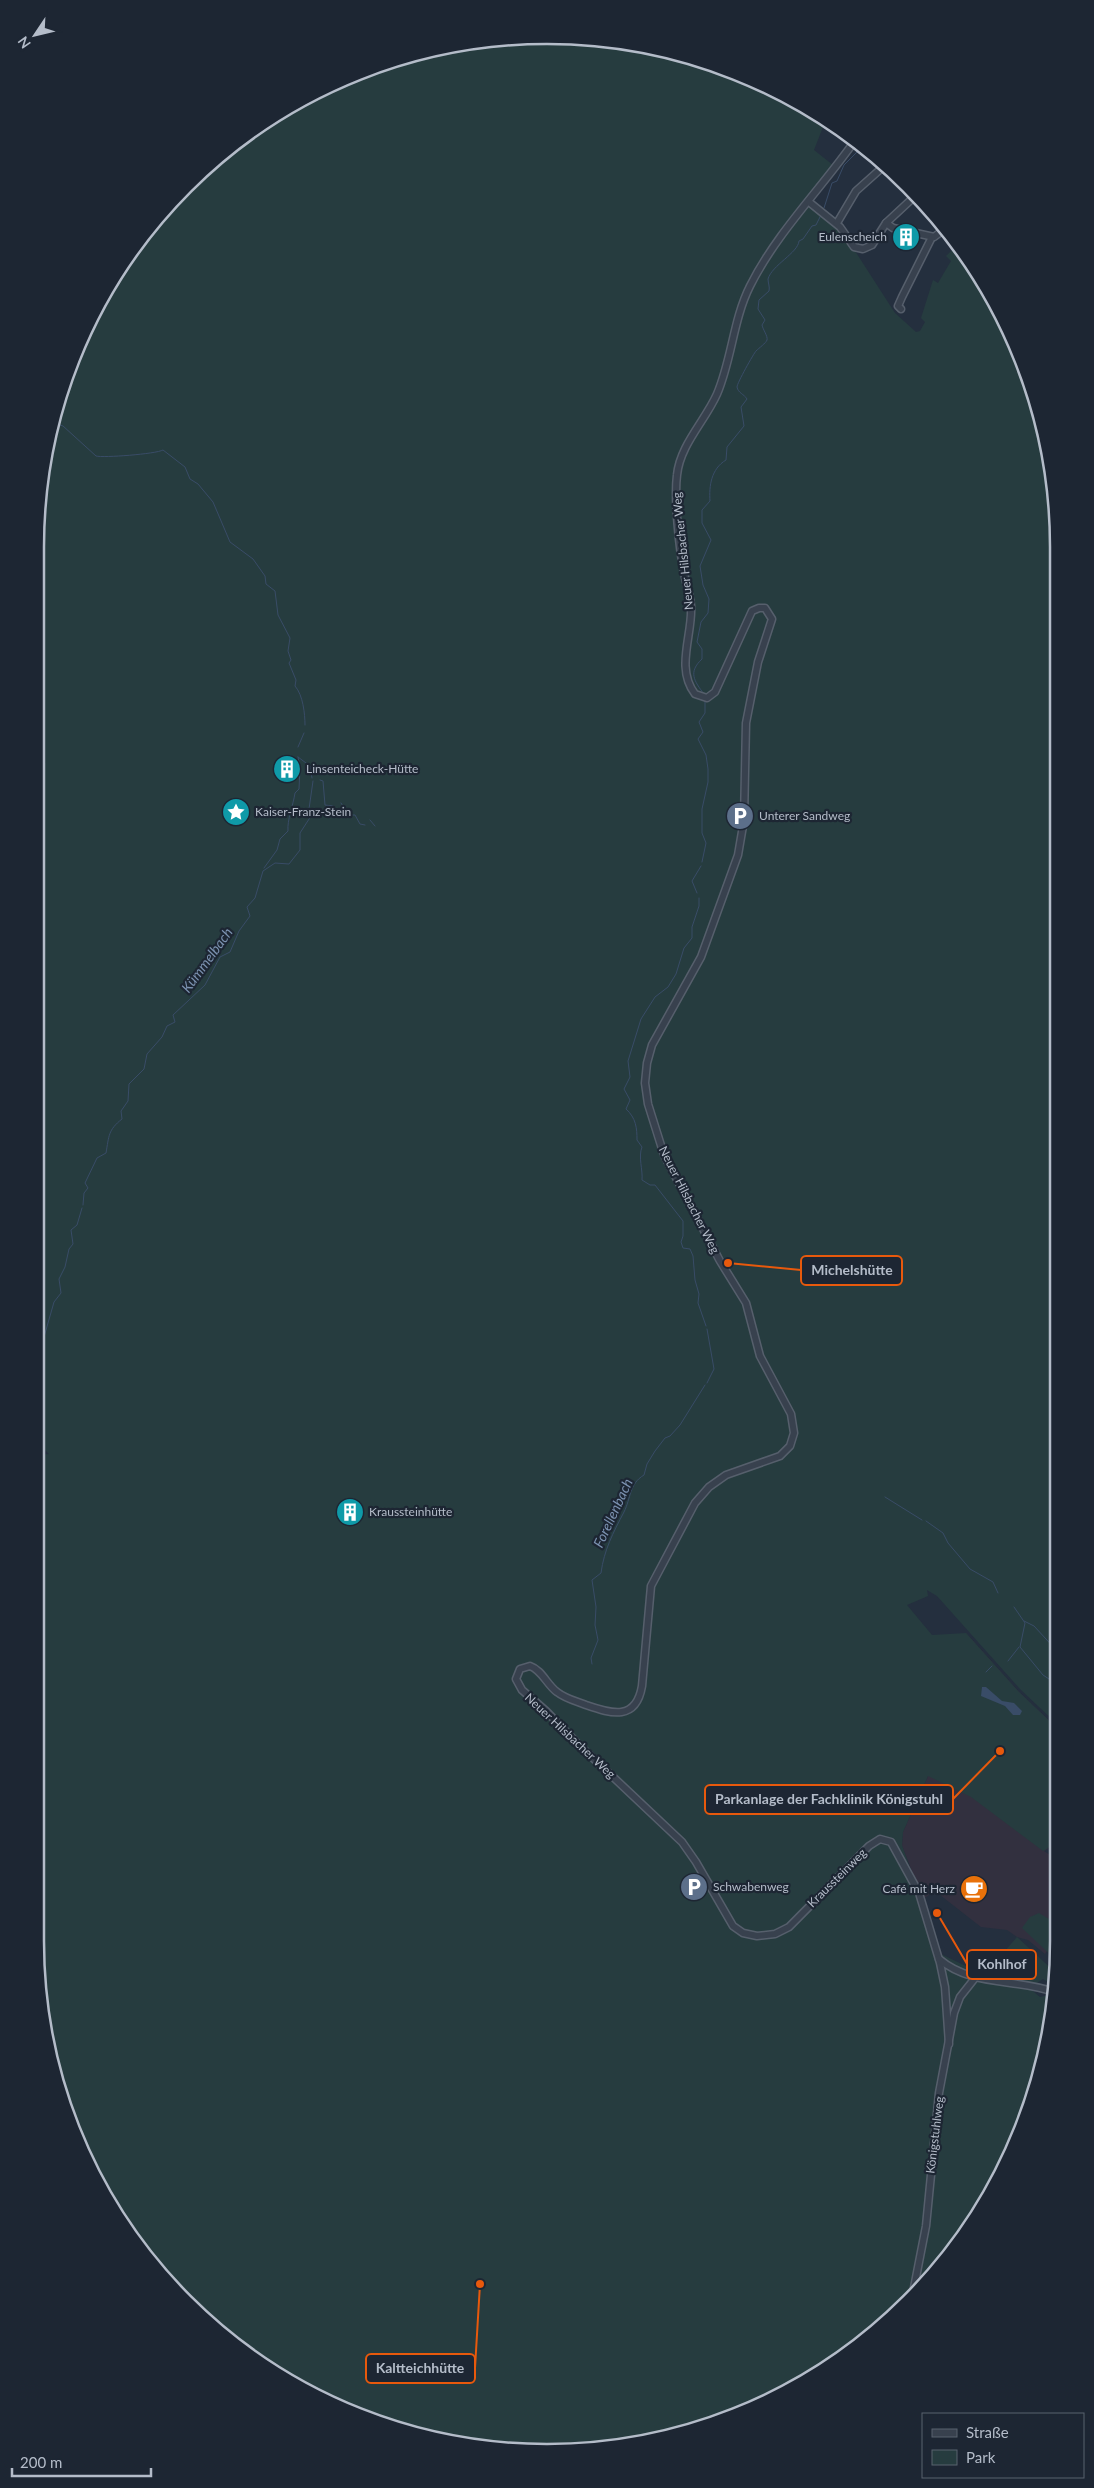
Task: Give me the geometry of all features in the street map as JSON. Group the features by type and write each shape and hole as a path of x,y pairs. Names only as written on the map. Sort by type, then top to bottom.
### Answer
{"street":[{"path":"851,146 809,202 836,223 854,246 861,249 872,244 886,223 911,199"},
{"path":"836,223 856,191 880,170"},
{"name":"Neuer Hilsbacher Weg","path":"731,1922 695,1860 682,1842 522,1690 516,1679 521,1668 532,1666 552,1688 566,1698 609,1712 622,1712 632,1708 639,1699 642,1686 651,1586 695,1503 709,1487 726,1475 780,1456 790,1446 794,1435 793,1418 760,1356 746,1303 720,1260 664,1155 648,1104 645,1079 652,1045 698,962 738,855 744,820 746,723 758,662 772,619 765,608 752,611 716,690 706,698 695,694 690,684 685,653 691,608 682,559 677,472 685,449 718,392 739,312 750,286 768,255 809,202"},
{"path":"886,223 893,228 932,237 940,233"},
{"path":"901,309 898,306 932,237"},
{"name":"Kraussteinweg","path":"731,1922 740,1932 752,1936 780,1932 792,1924 866,1848 878,1840 886,1840 897,1850 916,1887 938,1958 945,1987 949,2044"},
{"path":"938,1958 954,1969 975,1978 1035,1986 1048,1990"},
{"name":"Königstuhlweg","path":"915,2284 926,2226 939,2093 957,2005 964,1991 975,1978"}],"shaded area":[{"path":"966,1633 1019,1692 1050,1721 1050,1847 1044,1851 1050,1855 1050,1941 1050,1946 1045,1954 1028,1940 1017,1937 1007,1930 981,1927 935,1891 923,1899 902,1846 903,1832 928,1776 964,1634"}],"green space":[{"path":"514,45 580,45 613,48 645,53 709,70 740,82 799,111 823,127 814,150 838,169 813,201 837,223 895,313 916,332 920,331 925,322 921,318 933,280 938,283 951,261 946,256 952,250 983,295 1012,354 1024,385 1041,449 1049,514 1050,1717 1020,1689 937,1596 927,1590 928,1596 907,1605 932,1635 966,1633 1019,1692 1050,1721 1050,1847 1043,1851 971,1797 928,1776 903,1832 902,1845 939,1953 984,1975 1017,1937 1049,1967 1049,1974 1048,1982 1043,1979 1029,1988 1040,1997 1047,1995 1046,2007 1033,2071 1024,2103 1012,2134 983,2193 965,2221 925,2273 903,2297 879,2319 827,2359 799,2377 740,2406 709,2418 645,2435 613,2440 547,2444 481,2440 449,2435 385,2418 354,2406 295,2377 267,2359 215,2319 191,2297 148,2247 111,2193 82,2134 70,2103 53,2039 48,2007 44,1941 44,1454 49,1454 45,1450 45,514 53,449 70,385 82,354 111,295 129,267 169,215 191,191 241,148 295,111 324,96 385,70 417,61 449,53"},
{"path":"1039,1913 1050,1920 1050,1954 1022,1928 1030,1917"}],"water":[{"path":"982,1687 986,1687 1002,1701 1014,1703 1022,1711 1020,1715 1013,1715 1005,1706 981,1696"}],"waterway":[{"name":"Forellenbach","path":"824,208 832,183 837,181 844,165 857,152"},
{"name":"Forellenbach","path":"704,694 695,681 694,676 695,668 702,659 702,649 697,642 701,622 708,613 709,599 703,585 700,566 711,540 702,523 702,510 710,501 710,490 714,473 726,460 727,447 744,426 741,407 747,399 737,387 742,374 756,351 767,340 762,325 765,320 758,309 759,300 769,291 768,279 770,274 798,246 799,241 803,239 812,226 816,225 821,215"},
{"name":"Kümmelbach","path":"59,425 96,456 130,455 163,450 185,467 190,479 198,484 213,502 230,542 253,559 265,576 266,584 275,591 278,615 290,638 288,651 291,660 289,663 296,680 295,686 302,699 305,725"},
{"name":"Forellenbach","path":"702,862 706,843 702,833 702,809 708,782 708,769 706,755 698,739 703,732 699,722 705,713 705,700"},
{"name":"Kümmelbach","path":"298,747 304,733"},
{"name":"Kümmelbach","path":"298,757 310,766 312,778"},
{"path":"264,868 277,850 280,839 288,831 295,793 299,789 300,767 298,757"},
{"path":"320,780 323,781 325,805 333,806"},
{"name":"Kümmelbach","path":"83,1205 84,1193 88,1188 85,1183 97,1158 106,1153 112,1130 122,1119 121,1111 128,1101 129,1084 144,1069 147,1054 162,1037 167,1026 175,1022 173,1015 205,985 220,957 230,952 239,931 250,916 247,907 255,898 263,871 275,863 289,864 300,850 300,833 311,816 309,809 313,781"},
{"path":"341,803 349,815 355,815 360,824 365,825"},
{"path":"370,820 375,826"},
{"name":"Forellenbach","path":"697,893 692,881 701,866"},
{"name":"Forellenbach","path":"699,898 699,906 692,927 692,938 684,948 676,974 668,987 655,997 641,1019 628,1061 630,1077 624,1089 630,1100 626,1109 634,1120 637,1140 642,1147 640,1155 642,1180 650,1185 655,1185 683,1221 681,1242 683,1248 690,1249 693,1256 695,1280 699,1294 698,1303 706,1326"},
{"name":"Kümmelbach","path":"44,1337 54,1302 61,1293 59,1279 65,1267 69,1249 73,1244 71,1230 77,1225 82,1208"},
{"name":"Forellenbach","path":"707,1329 714,1369 707,1383"},
{"name":"Forellenbach","path":"592,1664 591,1658 598,1640 592,1580 601,1573 607,1549 633,1487 644,1475 647,1464 655,1451 665,1438 670,1436 680,1425 705,1385"},
{"path":"885,1497 922,1520"},
{"path":"926,1521 943,1533 948,1543 970,1569 993,1582 998,1593"},
{"path":"1014,1607 1025,1623 1020,1647 1043,1675 1050,1680"},
{"path":"1024,1621 1034,1626 1050,1643"},
{"path":"1008,1661 1019,1647"},
{"path":"986,1672 992,1666"}],"place":[{"name":"Eulenscheich","path":"906,237"},
{"name":"Linsenteicheck-Hütte","path":"287,769"},
{"name":"Kaiser-Franz-Stein","path":"236,812"},
{"name":"Unterer Sandweg","path":"740,816"},
{"name":"Michelshütte","path":"728,1263"},
{"name":"Kraussteinhütte","path":"350,1512"},
{"name":"Parkanlage der Fachklinik Königstuhl","path":"1000,1751"},
{"name":"Schwabenweg","path":"694,1887"},
{"name":"Café mit Herz","path":"974,1889"},
{"name":"Kohlhof","path":"937,1913"},
{"name":"Kaltteichhütte","path":"480,2284"}]}
